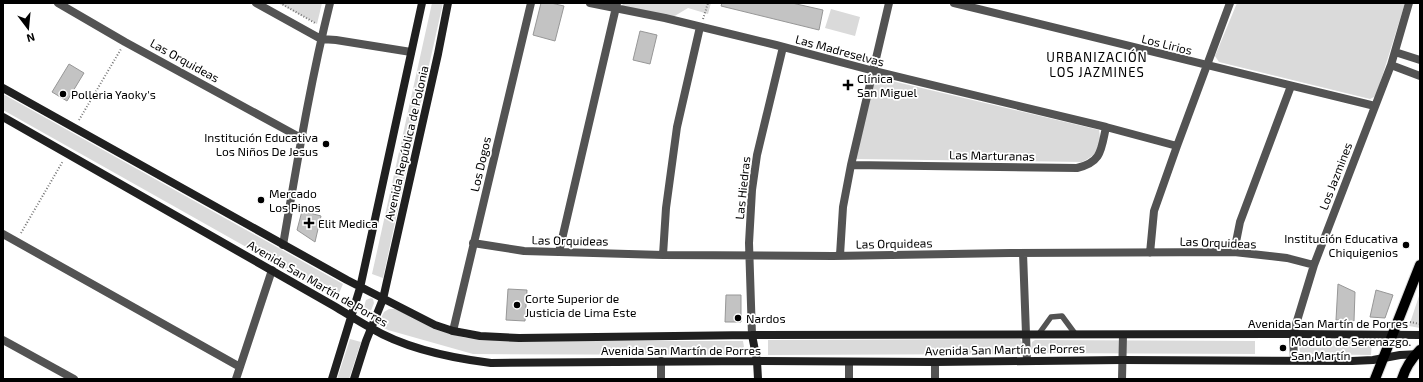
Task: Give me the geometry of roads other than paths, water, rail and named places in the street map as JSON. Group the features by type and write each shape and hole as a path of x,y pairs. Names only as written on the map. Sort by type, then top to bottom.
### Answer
{"main road":[{"name":"Avenida República de Polonia","path":"332,379 360,288 422,3"},
{"name":"Avenida República de Polonia","path":"354,379 366,341 384,299 448,3"},
{"name":"Avenida San Martín de Porres","path":"3,88 360,288 435,325 453,331 480,336 519,338 752,335 1420,335"},
{"name":"Avenida San Martín de Porres","path":"3,117 272,270 372,329 412,346 441,355 465,360 491,363 661,361 1352,361 1419,353"},
{"path":"1375,379 1391,335 1404,308 1420,265"},
{"path":"752,335 757,361 758,379"},
{"path":"1402,379 1404,372 1419,353"}],"street":[{"name":"Las Orquideas","path":"60,3 125,42 301,138"},
{"path":"256,3 321,39 411,52"},
{"path":"283,245 301,138 321,39 330,3"},
{"name":"Los Dogos","path":"453,331 531,3"},
{"name":"Las Madreselvas","path":"590,3 617,6 1177,146"},
{"path":"840,256 843,207 851,165 889,3"},
{"name":"Los Lirios","path":"954,3 1375,106"},
{"path":"1150,253 1154,211 1230,3"},
{"name":"Los Jazmines","path":"1294,360 1293,334 1314,265 1391,65 1409,3"},
{"path":"559,252 617,6"},
{"path":"663,254 666,208 677,128 700,27"},
{"name":"Las Hiedras","path":"752,335 749,255 752,190 757,155 783,47"},
{"path":"1395,52 1420,60"},
{"path":"1391,65 1420,76"},
{"path":"1234,252 1240,222 1291,86"},
{"name":"Las Marturanas","path":"851,165 1077,168 1086,166 1097,159 1106,128"},
{"path":"3,234 240,367"},
{"name":"Las Orquideas","path":"473,243 524,252 663,254 840,256 1234,252 1287,258 1314,265"},
{"path":"1023,253 1027,361"},
{"path":"236,379 272,270"},
{"path":"1122,379 1123,335"},
{"path":"3,340 74,379"},
{"path":"661,361 661,379"},
{"path":"849,362 849,379"},
{"path":"935,362 935,379"}],"lane":[{"path":"1038,335 1051,317 1062,316 1076,335"}],"place":[{"name":"Clínica San Miguel","path":"848,85"},
{"name":"Polleria Yaoky's","path":"63,94"},
{"name":"Institución Educativa Los Niños De Jesus","path":"326,144"},
{"name":"Mercado Los Pinos","path":"261,200"},
{"name":"Elit Medica","path":"309,223"},
{"name":"Institución Educativa Chiquigenios","path":"1406,245"},
{"name":"Corte Superior de Justicia de Lima Este","path":"517,305"},
{"name":"Nardos","path":"738,318"},
{"name":"Modulo de Serenazgo. San Martín","path":"1283,348"}],"district":[{"name":"URBANIZACIÓN LOS JAZMINES","path":"1097,64"}]}
